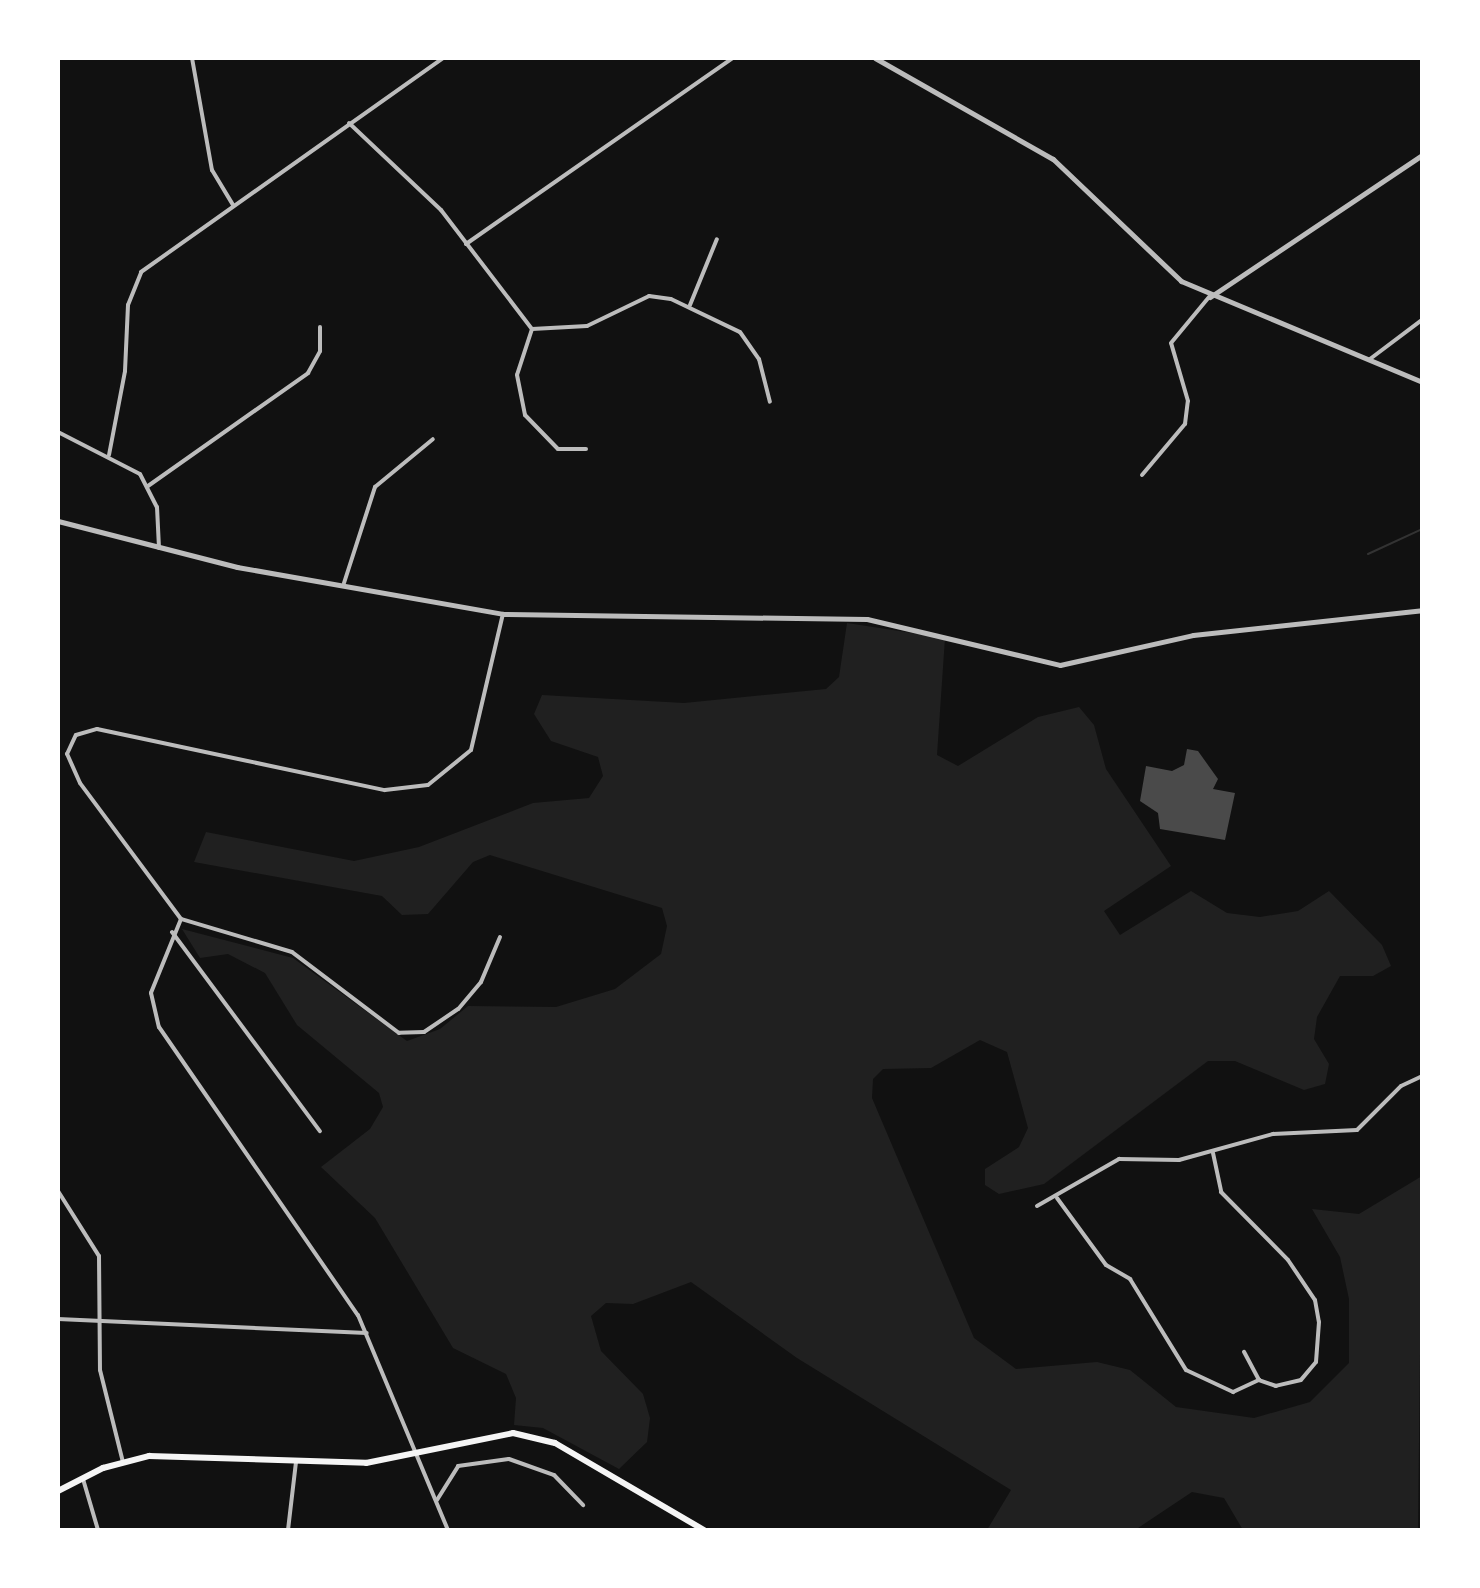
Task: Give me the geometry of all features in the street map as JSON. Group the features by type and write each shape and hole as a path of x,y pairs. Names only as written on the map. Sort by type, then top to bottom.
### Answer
{"main road":[{"path":"58,1491 83,1477 123,1462 180,1454 366,1463 490,1434 540,1437 704,1530"}],"street":[{"path":"192,58 212,170 233,205"},
{"path":"109,455 136,281 155,258 443,58"},
{"path":"466,244 733,58"},
{"path":"875,58 1053,159 1144,253 1209,297 1422,382"},
{"path":"349,123 432,200 532,329"},
{"path":"1142,475 1185,424 1188,401 1171,343 1209,297 1422,155"},
{"path":"690,305 717,239"},
{"path":"532,329 601,323 649,296 690,305 730,324 754,349 770,402"},
{"path":"1368,362 1422,320"},
{"path":"148,486 308,373 320,351 320,327"},
{"path":"532,329 517,375 525,415 558,449 586,449"},
{"path":"58,432 109,455 148,486 159,548"},
{"path":"344,583 375,487 433,439"},
{"path":"58,521 159,548 503,614 867,619 1060,665 1193,635 1422,610"},
{"path":"500,937 481,982 458,1009 409,1035 292,952 181,919 70,769 67,754 76,735 97,729 385,790 415,789 452,771 471,750 503,614"},
{"path":"181,919 172,932 151,993 159,1027 367,1333 448,1530"},
{"path":"172,932 320,1131"},
{"path":"1037,1206 1057,1198 1111,1161 1213,1153 1273,1134 1357,1130 1401,1086 1422,1076"},
{"path":"1213,1153 1221,1192 1288,1260 1315,1300 1316,1362 1301,1380 1276,1386 1259,1380 1244,1352"},
{"path":"58,1191 97,1250 100,1370 123,1462"},
{"path":"1057,1198 1106,1265 1130,1279 1186,1370 1233,1392 1259,1380"},
{"path":"58,1319 367,1333"},
{"path":"437,1500 458,1466 509,1459 554,1475 583,1505"},
{"path":"288,1530 297,1460"},
{"path":"83,1477 98,1530"}],"shaded area":[{"path":"847,623 945,638 937,755 958,766 1038,717 1079,707 1094,725 1106,769 1171,866 1104,911 1120,935 1191,891 1227,913 1260,917 1298,911 1329,891 1382,945 1391,966 1373,976 1340,976 1317,1017 1314,1039 1329,1064 1325,1084 1304,1090 1235,1061 1208,1061 1044,1184 999,1194 985,1185 985,1169 1019,1147 1028,1128 1007,1052 980,1040 931,1068 883,1069 873,1079 872,1098 974,1338 1016,1369 1097,1362 1130,1370 1176,1407 1254,1418 1310,1402 1349,1363 1349,1299 1340,1257 1312,1209 1359,1214 1422,1176 1418,1530 1243,1530 1224,1498 1192,1492 1135,1530 987,1530 1011,1490 797,1358 691,1282 633,1304 606,1303 591,1316 601,1351 643,1394 650,1418 647,1442 619,1469 543,1428 514,1425 516,1398 506,1374 453,1348 375,1218 321,1167 370,1129 383,1107 379,1093 297,1025 265,973 228,954 200,958 182,929 293,958 407,1041 440,1029 468,1006 556,1007 615,989 661,954 667,926 662,908 490,855 473,862 428,914 402,915 382,896 194,862 206,832 354,861 419,847 533,803 589,798 603,776 598,757 551,741 534,714 542,695 684,703 826,689 839,677"}],"building":[{"path":"1187,749 1198,751 1218,779 1213,789 1235,793 1225,840 1160,829 1158,813 1140,801 1146,766 1172,771 1184,765"}],"waterway":[{"path":"1368,554 1422,529"}]}
